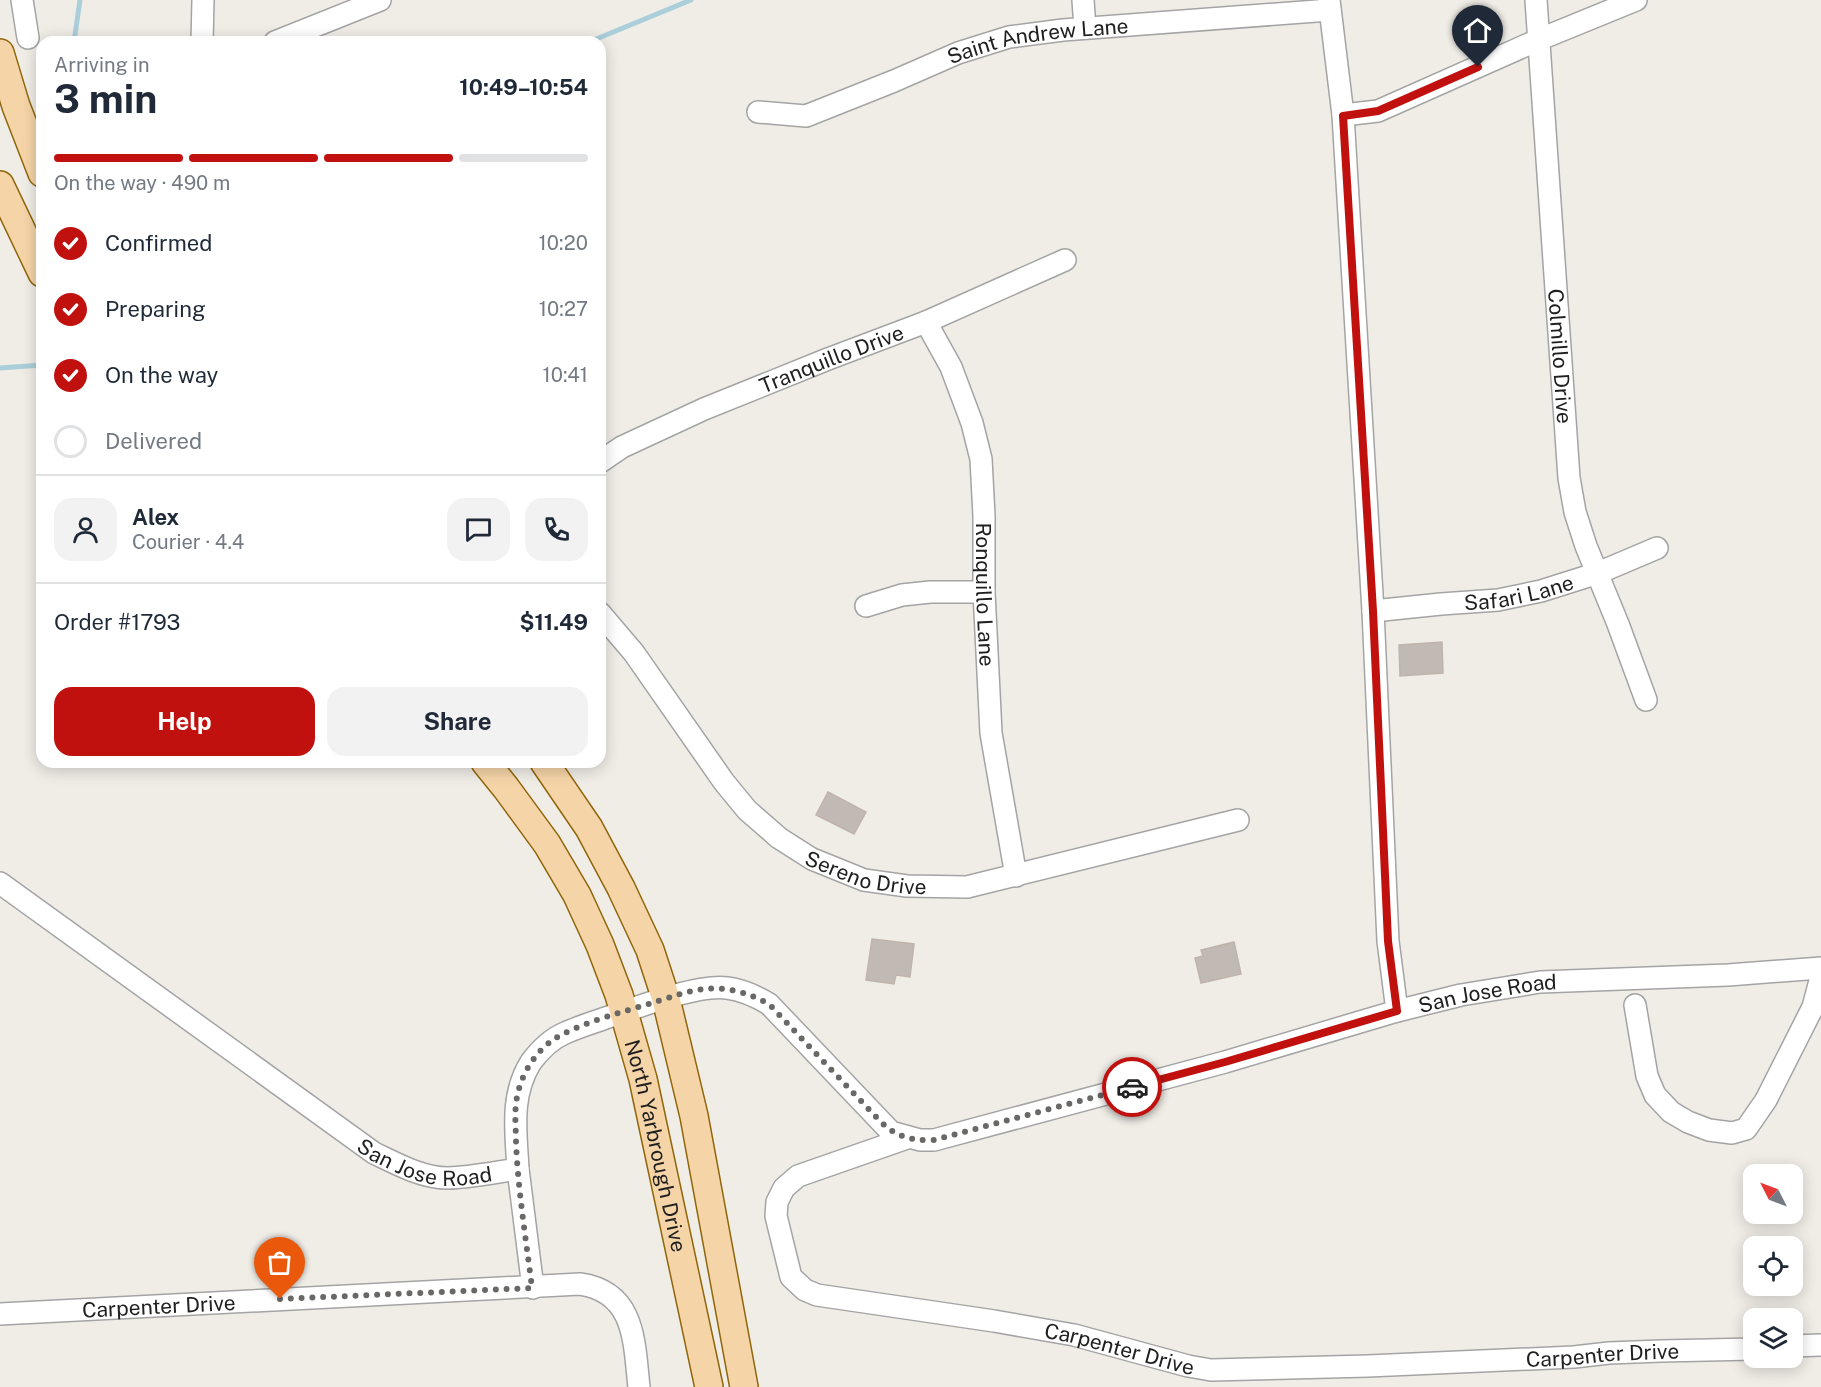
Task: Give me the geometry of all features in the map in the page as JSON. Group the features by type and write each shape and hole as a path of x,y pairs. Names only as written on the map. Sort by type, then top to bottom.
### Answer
{"main road":[{"path":"0,52 16,106 36,157"},
{"path":"0,184 36,260"},
{"name":"North Yarbrough Drive","path":"490,768 547,844 577,895 600,945 624,1011 643,1079 707,1378"},
{"name":"North Yarbrough Drive","path":"548,768 589,828 621,888 650,950 666,999 694,1116 742,1378"}],"street":[{"path":"22,0 28,39"},
{"path":"202,36 203,0"},
{"path":"290,36 380,0"},
{"path":"1083,0 1085,28"},
{"name":"Colmillo Drive","path":"1536,0 1569,478 1575,512 1586,546 1646,700"},
{"path":"1343,116 1378,111 1538,40 1636,0"},
{"path":"1329,5 1343,116 1373,611 1388,941 1397,1011"},
{"name":"Saint Andrew Lane","path":"758,112 806,116 958,53 1009,37 1329,5"},
{"name":"Tranquillo Drive","path":"606,458 622,447 704,410 926,322 1065,260"},
{"name":"Ronquillo Lane","path":"926,322 951,367 972,423 981,459 984,592 991,734 1016,876"},
{"name":"Safari Lane","path":"1373,611 1498,600 1541,591 1598,573 1657,548"},
{"path":"866,606 902,595 930,592 984,592"},
{"name":"Sereno Drive","path":"606,620 634,653 724,782 747,810 779,838 812,859 864,880 907,886 967,887 1238,820"},
{"name":"San Jose Road","path":"0,883 374,1153 427,1176 448,1179 518,1169 516,1098 531,1062 551,1041 564,1033 624,1011 701,989 726,987 751,994 769,1004 891,1131 907,1138 934,1140 1225,1062 1397,1011 1461,995 1540,982 1728,975 1821,968"},
{"path":"1635,1005 1647,1076 1655,1095 1671,1112 1688,1122 1709,1130 1732,1133 1746,1129 1766,1100 1813,1007 1821,977"},
{"name":"Carpenter Drive","path":"907,1138 798,1176 784,1188 777,1202 776,1216 791,1277 805,1290 817,1295 1074,1335 1188,1366 1212,1370 1358,1367 1574,1358 1619,1353 1743,1349"},
{"path":"518,1169 532,1288"},
{"name":"Carpenter Drive","path":"0,1314 580,1284 592,1286 609,1294 624,1310 632,1331 639,1387"},
{"path":"1803,1346 1821,1345"}],"building":[{"path":"1442,642 1443,673 1400,676 1399,645"},
{"path":"828,792 866,812 854,834 816,815"},
{"path":"872,939 914,944 910,977 896,975 894,984 866,980"},
{"path":"1234,942 1241,974 1201,983 1195,958 1203,956 1201,950"}],"waterway":[{"path":"75,36 80,0"},
{"path":"604,36 691,0"},
{"path":"0,368 36,365"}],"way so far":[{"path":"280,1299 532,1288 518,1169 515,1110 519,1088 531,1062 551,1041 564,1033 624,1011 701,989 726,987 751,994 769,1004 879,1120 891,1131 907,1138 934,1140 1132,1087"}],"route":[{"path":"1132,1087 1397,1011 1388,941 1373,611 1343,116 1378,111 1478,67"}]}
